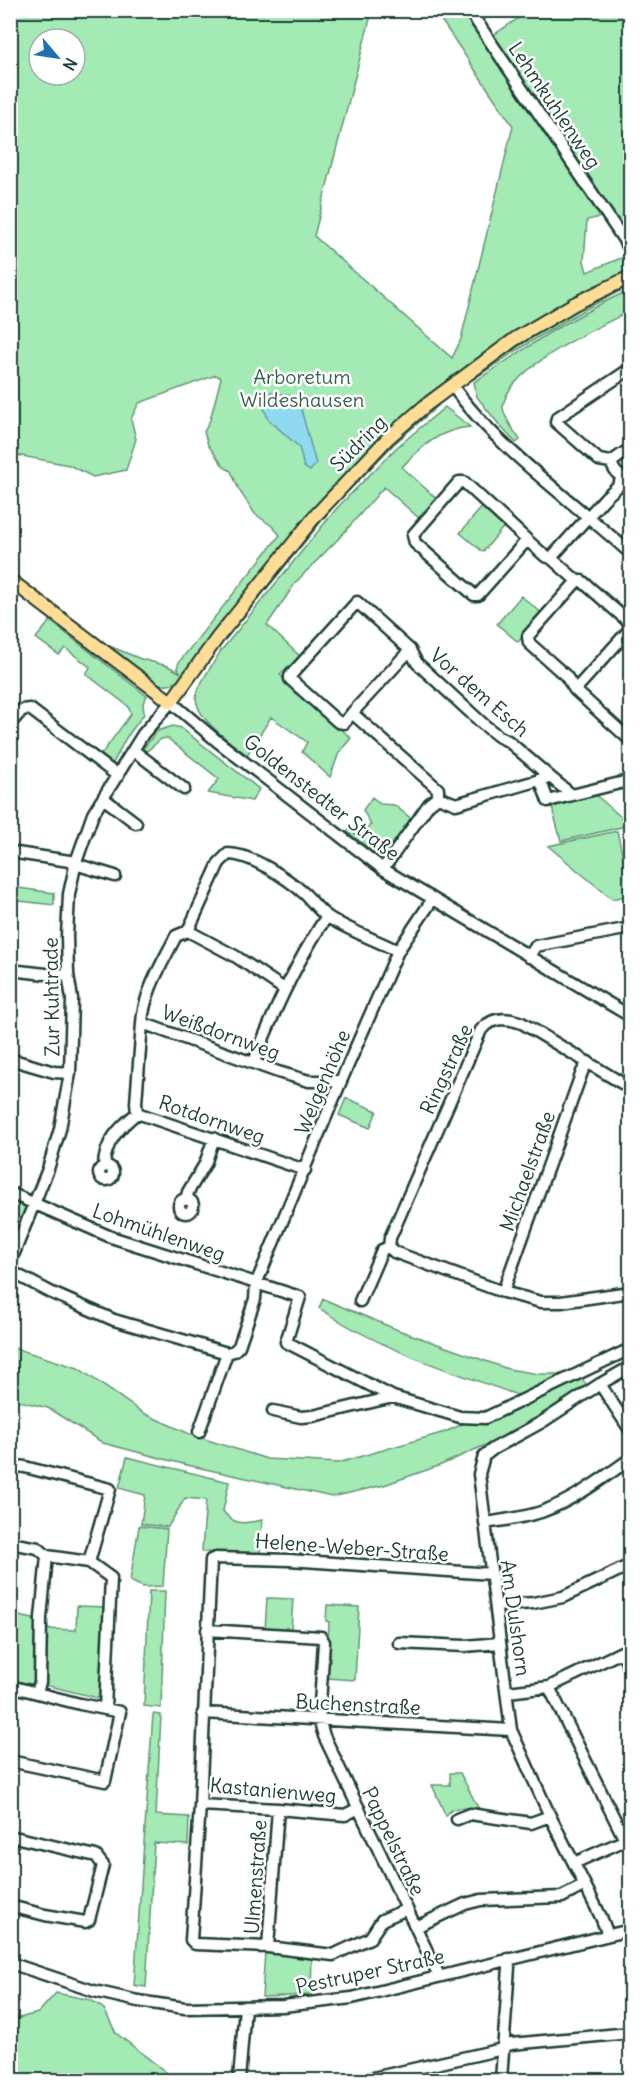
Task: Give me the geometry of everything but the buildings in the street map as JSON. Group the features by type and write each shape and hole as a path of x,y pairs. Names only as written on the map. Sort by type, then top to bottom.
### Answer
{"main road":[{"name":"Südring","path":"171,702 218,637 316,515 388,438 496,352 542,323 630,277"},
{"name":"Goldenstedter Straße","path":"10,580 171,702"}],"street":[{"name":"Lehmkuhlenweg","path":"469,10 630,249"},
{"path":"630,369 557,418 556,422 599,460 611,462 630,448"},
{"path":"452,385 480,419 508,446 630,554"},
{"path":"551,558 626,479 614,472 611,462"},
{"path":"527,540 478,595 474,595 415,543 413,535 459,482 464,482 545,556 551,558 576,581 582,581 630,623 630,629 575,690"},
{"path":"576,581 528,636 529,643 566,676 575,690 630,740"},
{"path":"410,650 357,602 290,676 290,679 338,723 344,723 352,713 438,789 438,797"},
{"name":"Vor dem Esch","path":"352,713 410,650 417,663 483,724 508,741 545,778"},
{"name":"Zur Kuhtrade","path":"10,1263 48,1170 60,1129 70,1073 72,999 66,936 69,894 75,863 90,819 133,750 171,702"},
{"name":"Goldenstedter Straße","path":"171,702 217,741 383,869 630,1016"},
{"path":"10,724 22,710 30,709 118,776"},
{"path":"133,750 184,789"},
{"path":"438,797 456,804 545,778 572,795"},
{"path":"545,778 548,801 624,782 630,783"},
{"path":"383,869 429,804 438,797"},
{"path":"103,798 136,823"},
{"path":"10,852 75,863 116,876"},
{"path":"141,1023 143,1008 154,978 176,936 188,931 219,863 228,854 237,854 268,868 304,893 327,916 398,951"},
{"name":"Welgenhöhe","path":"226,1353 234,1352 239,1346 255,1299 256,1284 398,951 432,900"},
{"path":"254,1062 284,989 306,947 327,916"},
{"path":"529,957 536,946 630,928"},
{"path":"188,931 235,956 284,989"},
{"path":"10,970 55,975 68,974"},
{"name":"Ringstraße","path":"360,1301 382,1250 388,1247 481,1030 487,1023 502,1018 513,1019 630,1088"},
{"name":"Weißdornweg","path":"137,1113 141,1023 309,1081 341,1081"},
{"path":"10,1059 54,1072 70,1073"},
{"name":"Michaelstraße","path":"503,1292 582,1072 588,1062"},
{"name":"Rotdornweg","path":"104,1167 104,1159 117,1130 137,1113 305,1170"},
{"path":"186,1200 188,1192 205,1164 214,1138"},
{"name":"Lohmühlenweg","path":"10,1193 111,1237 300,1297 286,1342 393,1397"},
{"path":"388,1247 394,1252 503,1292 541,1302 561,1302 630,1292"},
{"path":"10,1271 52,1293 114,1320 226,1353 199,1432"},
{"path":"273,1411 313,1416 393,1397 460,1417 486,1418 630,1349"},
{"name":"Am Dulshorn","path":"608,1935 511,1730 479,1473 484,1456 493,1449 542,1422 630,1367"},
{"path":"600,1384 630,1430"},
{"path":"485,1523 521,1517 558,1504 589,1487 630,1459"},
{"path":"10,1465 110,1489 89,1562"},
{"path":"10,1543 38,1548 47,1556 89,1562 111,1578 105,1709"},
{"path":"37,1693 40,1682 41,1618 47,1556"},
{"name":"Helene-Weber-Straße","path":"211,1560 216,1558 289,1560 492,1574"},
{"name":"Kastanienweg","path":"211,1560 200,1805 345,1815 359,1808"},
{"path":"496,1606 533,1603 563,1597 630,1565"},
{"path":"207,1630 321,1637 324,1642 319,1719"},
{"path":"399,1642 465,1646 500,1643"},
{"path":"507,1692 549,1687 626,1650 630,1669"},
{"path":"10,1686 120,1712 105,1781 10,1761"},
{"path":"549,1687 628,1839 574,1863"},
{"name":"Buchenstraße","path":"203,1713 511,1730"},
{"name":"Pappelstraße","path":"319,1719 324,1736 440,1976"},
{"path":"200,1805 191,1940 195,1944 268,1947 333,1954 370,1938 382,1920 407,1909"},
{"name":"Ulmenstraße","path":"268,1947 278,1809"},
{"path":"458,1819 470,1814 531,1823 550,1816"},
{"path":"10,1836 96,1856 103,1865 89,1920 85,1922 10,1906"},
{"path":"416,1927 465,1904 481,1900 562,1897 585,1885"},
{"name":"Pestruper Straße","path":"10,1963 112,1996 185,2008 245,2007 319,2003 352,1998 630,1930"},
{"path":"501,2080 508,1959"},
{"path":"239,2080 245,2007"},
{"path":"364,2080 511,2044 630,2033"}],"green space":[{"name":"Arboretum Wildeshausen","path":"11,11 372,11 314,236 452,358 461,339 513,126 435,11 466,11 601,217 587,220 584,261 587,272 626,256 630,269 549,313 492,348 426,397 361,459 228,618 223,619 183,675 172,684 157,683 102,643 141,659 168,666 181,673 177,668 179,662 280,535 255,514 239,490 231,471 224,467 208,445 204,432 210,420 221,378 216,375 139,403 131,419 136,439 126,470 93,477 69,465 11,454"},
{"path":"529,11 630,11 630,242 538,105 536,95 534,96 494,38 495,34"},
{"path":"630,282 630,286 550,330 474,379 487,367 550,326"},
{"path":"630,290 630,311 556,350 520,378 508,392 503,407 505,415 520,440 516,443 477,397 474,382 552,331"},
{"path":"439,405 394,444 333,507 234,629 238,619 331,505 394,442"},
{"path":"445,407 470,427 440,435 417,452 402,467 438,500 421,520 384,487 296,582 267,625 302,658 292,669 288,666 280,675 351,738 339,753 330,777 302,752 307,742 271,717 247,755 213,728 200,710 196,701 197,693 205,677 220,652 337,508 396,448"},
{"path":"483,506 505,525 483,552 460,533"},
{"path":"521,596 543,614 518,642 497,624"},
{"path":"50,621 147,696 143,703 144,714 126,738 112,765 100,756 131,714 128,706 86,674 90,667 65,648 59,655 36,638"},
{"path":"173,726 181,728 259,789 252,801 208,793 219,779 167,738 161,739 147,751 142,750 157,731"},
{"path":"596,795 630,825 561,841 552,807"},
{"path":"372,797 380,804 394,805 413,820 388,855 380,856 347,832 350,828 355,834 371,825 363,810"},
{"path":"617,831 630,895 612,899 548,846"},
{"path":"11,887 54,893 54,905 11,900"},
{"path":"346,1098 377,1111 370,1128 339,1115"},
{"path":"11,1200 27,1207 11,1248"},
{"path":"323,1299 398,1330 508,1369 539,1374 565,1374 520,1396 416,1358 366,1336 319,1308"},
{"path":"11,1347 78,1368 143,1413 192,1435 267,1459 338,1463 445,1432 467,1422 486,1422 581,1378 588,1386 510,1434 441,1465 384,1485 332,1497 187,1465 103,1443 48,1408 11,1399"},
{"path":"127,1457 229,1482 223,1511 236,1522 262,1520 260,1554 203,1552 206,1500 185,1498 168,1527 141,1524 145,1495 119,1488"},
{"path":"139,1526 167,1529 163,1586 143,1587 130,1581"},
{"path":"149,1591 165,1591 161,1708 144,1706"},
{"path":"267,1598 293,1599 291,1631 265,1630"},
{"path":"327,1605 359,1607 355,1680 326,1678 329,1622 326,1621"},
{"path":"77,1606 106,1607 102,1699 45,1685 46,1629 76,1630"},
{"path":"10,1614 33,1619 36,1623 34,1682 30,1685 11,1680"},
{"path":"153,1714 161,1715 156,1815 189,1817 188,1845 154,1843 146,1987 134,1985"},
{"path":"450,1773 460,1773 480,1811 457,1808 446,1816 432,1785 450,1785"},
{"path":"265,1951 312,1955 311,1995 262,1997"},
{"path":"56,1993 91,2000 104,2009 116,2033 176,2080 11,2080 11,2020 38,2013"}],"water":[{"path":"268,392 288,395 301,409 316,464 310,471 304,467 299,447 268,419 262,403"}]}
